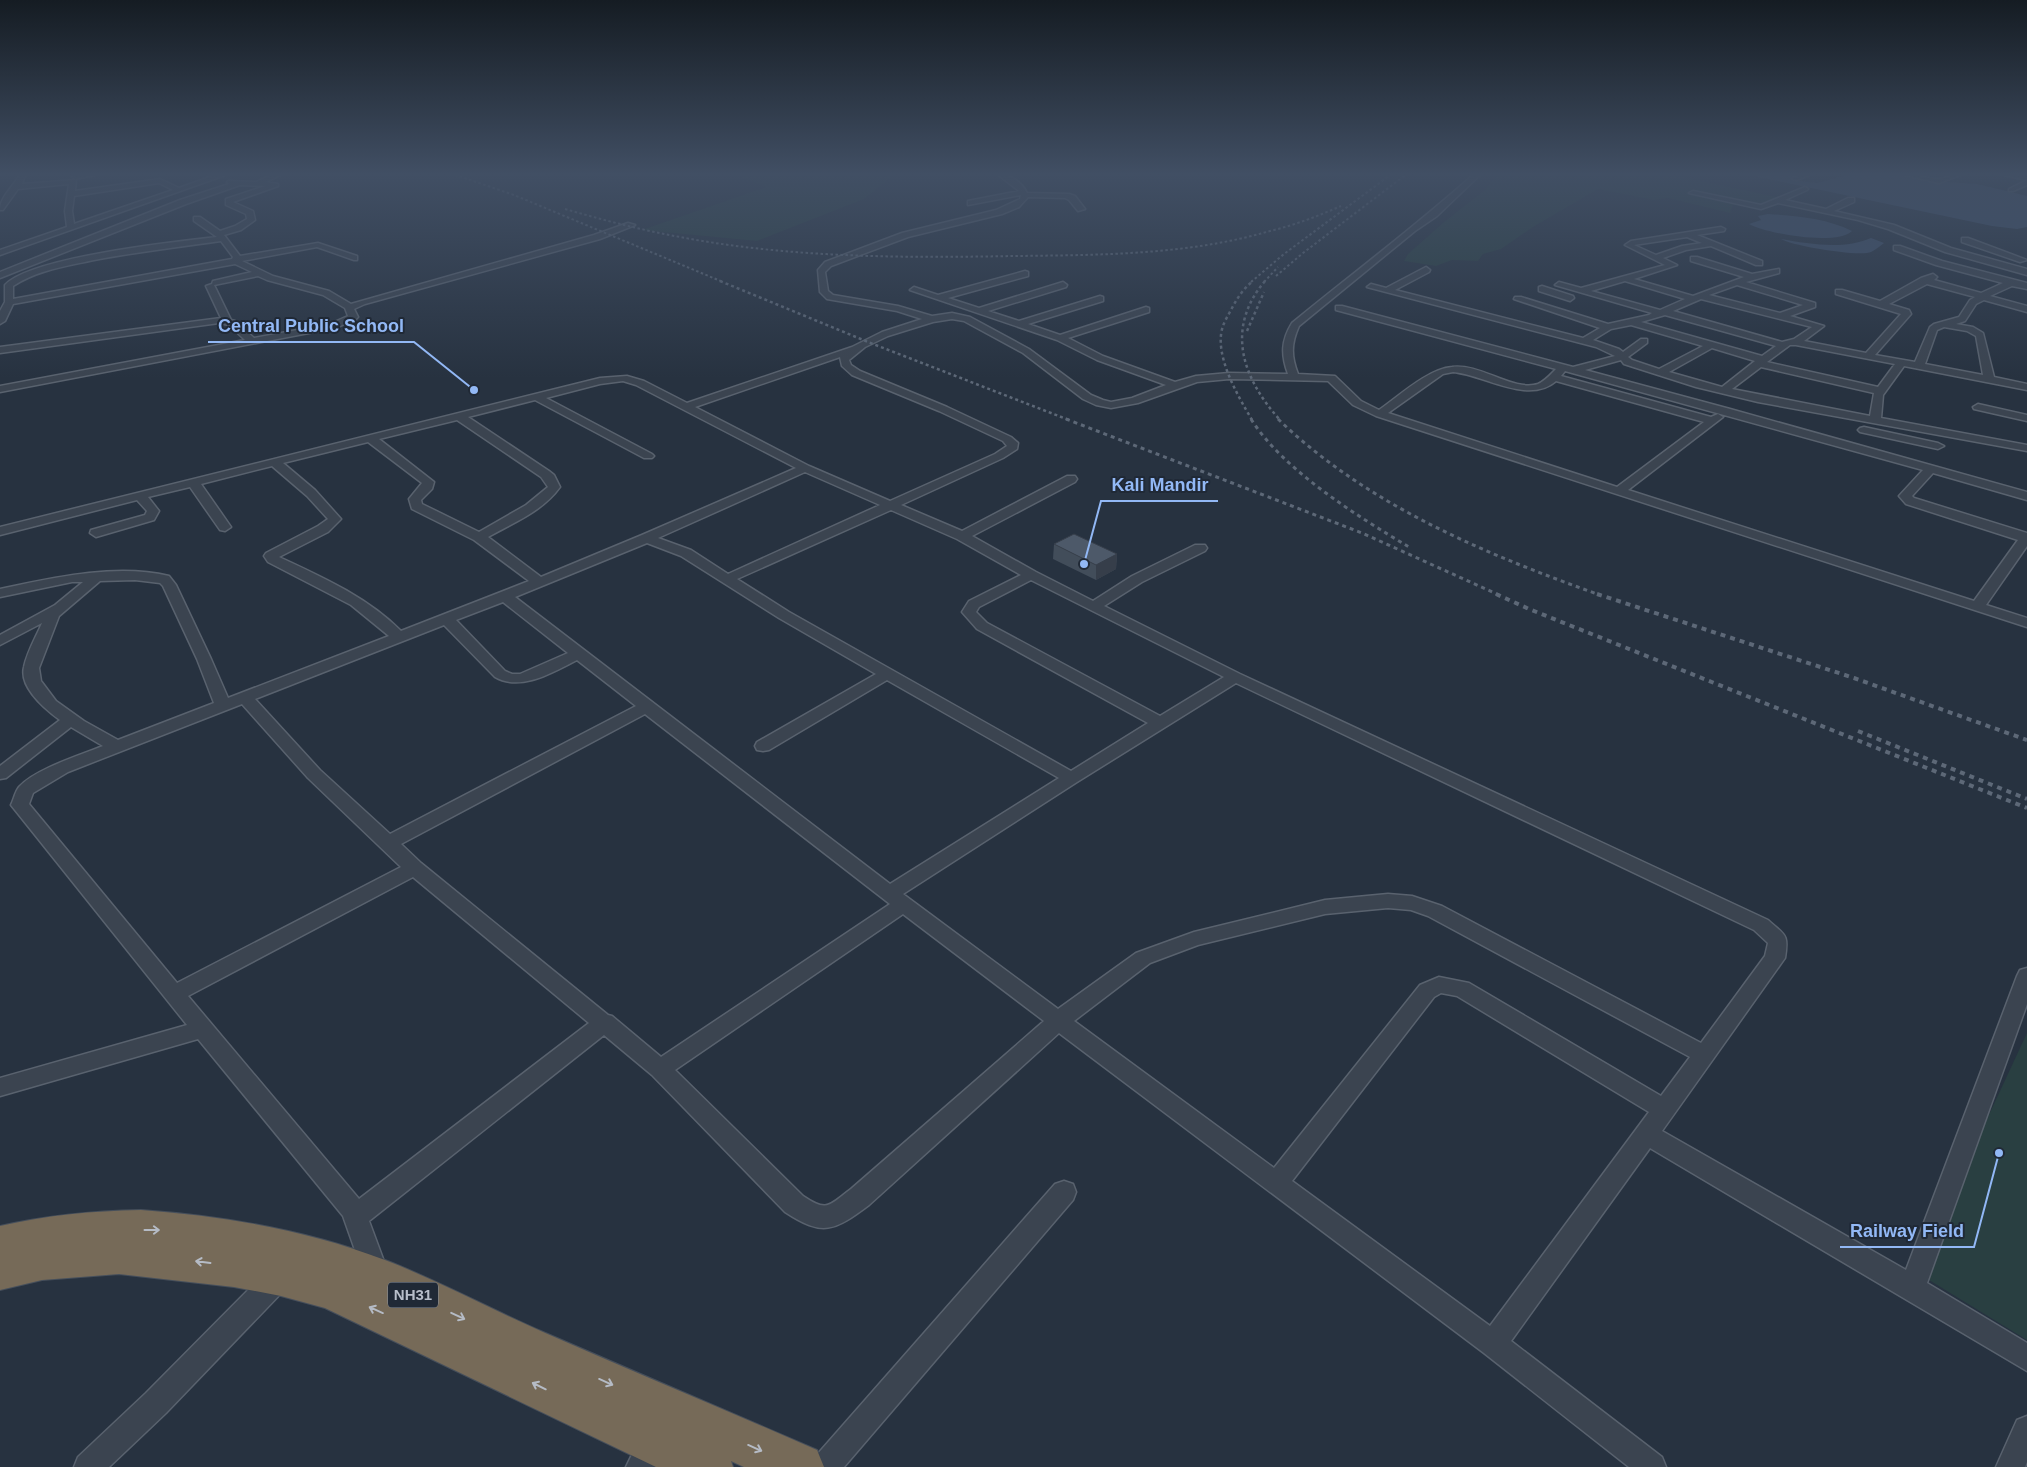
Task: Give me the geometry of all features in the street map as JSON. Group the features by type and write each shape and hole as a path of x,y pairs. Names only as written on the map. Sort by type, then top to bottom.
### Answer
{"highway":[{"name":"NH31","path":"0,1246 57,1234 122,1230 177,1230 247,1242 312,1258 377,1278 525,1347 800,1467"},
{"name":"NH31","path":"0,1269 42,1260 119,1254 234,1266 281,1275 331,1289 468,1352 646,1454 709,1467"}],"street":[{"path":"0,253 32,241"},
{"path":"0,275 86,241"},
{"path":"0,321 9,285 11,282 24,276 46,269 153,252 197,241"},
{"path":"224,241 237,257 236,260"},
{"path":"350,307 362,302 580,241"},
{"path":"887,241 823,267 821,272 824,292 830,297 898,309 932,319"},
{"path":"1294,377 1286,354 1286,345 1295,325 1397,241"},
{"path":"1582,291 1673,265 1629,245 1641,241"},
{"path":"1706,241 1759,263"},
{"path":"1926,241 1964,255 2026,272"},
{"path":"1969,241 2025,260"},
{"path":"1657,257 1685,248 1712,244"},
{"path":"5,306 166,271 318,245 354,258"},
{"path":"1897,248 1959,269 2027,286"},
{"path":"1930,260 1964,255"},
{"path":"1694,259 1752,277"},
{"path":"236,260 258,273 282,283 326,293 350,307"},
{"path":"1998,265 2025,260"},
{"path":"20,268 46,269"},
{"path":"1882,304 1924,280 1959,269"},
{"path":"1387,291 1426,270"},
{"path":"1585,341 1608,327 1660,314 1736,282 1776,271"},
{"path":"2002,280 2026,272"},
{"path":"227,321 213,284 258,273"},
{"path":"1646,273 1664,279"},
{"path":"898,309 1025,274"},
{"path":"1625,279 1783,315 1819,326 1796,342"},
{"path":"1924,280 2027,309"},
{"path":"1736,282 1812,305 1783,315"},
{"path":"1919,366 1933,329 1942,324 1962,319 1974,302 1999,287 2012,283"},
{"path":"980,311 1064,285"},
{"path":"1559,285 1660,314 1773,352"},
{"path":"1371,287 1585,341 1616,351 1622,358 1723,391 1868,423 1938,432 2027,448"},
{"path":"1690,287 1701,296"},
{"path":"1542,289 1587,303"},
{"path":"914,290 1060,338 1100,358 1175,385"},
{"path":"1838,292 1902,309 1906,314 1868,357"},
{"path":"1020,324 1100,299"},
{"path":"1518,299 1608,327"},
{"path":"0,389 252,342 344,322 353,316 349,310 350,307"},
{"path":"1339,308 1861,450 1938,461"},
{"path":"1060,338 1146,310"},
{"path":"1624,314 1637,321 1761,361 1881,391"},
{"path":"1660,314 1783,345"},
{"path":"686,407 852,350 867,342 932,319 944,316 960,317 977,324 1026,351 1087,397 1100,403 1111,405 1134,401 1196,379 1229,376 1330,378 1357,403 1380,414 2027,622"},
{"path":"1,350 204,322 227,321 232,323 252,342"},
{"path":"1942,324 1977,331 1980,335 1989,379"},
{"path":"1380,414 1447,369 1458,368 1523,387 1533,388 1541,386 1567,370 1622,358 1644,341"},
{"path":"1723,391 1788,342 1989,379 2027,388"},
{"path":"1661,372 1711,345"},
{"path":"727,579 999,456 1013,447 1012,443 943,408 856,374 846,366 844,359 852,350"},
{"path":"1861,450 1868,423 1881,391 1900,364"},
{"path":"1554,377 1713,421"},
{"path":"0,531 600,381 623,378 640,383 805,468 892,504 962,536 1031,574 1235,677 1761,925 1778,941 1775,958 1493,1344"},
{"path":"537,397 648,456"},
{"path":"1978,407 2027,418"},
{"path":"1619,492 1726,412"},
{"path":"459,416 545,474 550,478 554,488 541,500 479,537"},
{"path":"1868,423 1938,461 2027,496"},
{"path":"1938,432 1938,461 1905,496 1910,501 2027,537 1978,606"},
{"path":"370,438 428,482 428,486 415,499 416,506 479,537 539,582"},
{"path":"274,462 312,493 335,519 323,529 277,552 272,556 273,559 319,580 370,611 386,622 399,637"},
{"path":"377,1278 353,1210 309,1159 20,805 26,790 43,778 108,742 221,699 245,697 447,619 647,538 805,468"},
{"path":"962,536 1072,479"},
{"path":"193,482 225,527"},
{"path":"96,533 150,517 153,511 140,496"},
{"path":"647,538 686,553 784,615 1071,778"},
{"path":"1094,606 1137,579 1200,548"},
{"path":"1031,574 974,604 969,612 982,626 1160,723"},
{"path":"0,593 56,580 135,576 164,579 173,593 221,699"},
{"path":"96,577 53,614 31,668 31,676 34,686 47,701 71,719 108,742"},
{"path":"505,596 896,900 1057,1022 1493,1344 1652,1467"},
{"path":"0,641 60,607"},
{"path":"447,619 500,674 508,678 517,679 529,675 579,654"},
{"path":"762,746 888,673"},
{"path":"660,1069 896,900 1071,778 1235,677"},
{"path":"245,697 314,774 414,868 605,1022 660,1069 794,1204 812,1217 821,1219 835,1215 860,1197 1057,1022 1121,973 1144,958 1194,939 1325,907 1388,901 1412,903 1435,911 1705,1055"},
{"path":"388,843 646,707"},
{"path":"0,774 71,719"},
{"path":"174,994 414,868"},
{"path":"1912,1288 2022,1005 2027,976"},
{"path":"1276,1184 1427,991 1439,986 1462,989 1665,1110"},
{"path":"356,1216 605,1022"},
{"path":"0,1087 203,1029"},
{"path":"1646,1134 1912,1288 2027,1358"},
{"path":"825,1467 1064,1192"},
{"path":"88,1467 156,1403 281,1275"},
{"path":"2010,1467 2027,1430"}],"green space":[{"path":"1422,241 1512,241 1501,249 1483,254 1478,261 1452,260 1436,266 1404,261 1408,254"},
{"path":"2027,1033 2027,1340 1916,1272"}],"water":[{"path":"1787,241 1826,245 1860,242 1884,243 1871,252 1853,253 1826,250"}],"building":[{"path":"1074,534 1117,554 1096,565 1054,544"}],"railway":[{"path":"626,241 723,282"},
{"path":"706,241 805,253 931,257 1111,254 1176,249 1226,241"},
{"path":"1251,282 1301,241"},
{"path":"1276,276 1318,241"},
{"path":"1264,282 1278,267"},
{"path":"720,281 873,344 1069,420"},
{"path":"1252,420 1228,374 1221,349 1221,337 1224,324 1234,304 1253,281"},
{"path":"1265,281 1253,299 1245,317 1242,335 1243,352 1248,370 1256,387 1280,420"},
{"path":"1247,331 1264,292"},
{"path":"1066,419 1362,533 1499,595"},
{"path":"1251,419 1265,438 1301,474 1322,491 1409,547"},
{"path":"1278,419 1313,450 1350,477 1389,502 1429,524 1514,562 1600,595"},
{"path":"1496,594 1529,609 2027,808"},
{"path":"1600,595 1854,678 2027,740"},
{"path":"1858,731 2027,799"}],"place":[{"name":"Central Public School","path":"474,390"},
{"name":"Kali Mandir","path":"1084,564"},
{"name":"Railway Field","path":"1999,1153"}]}
